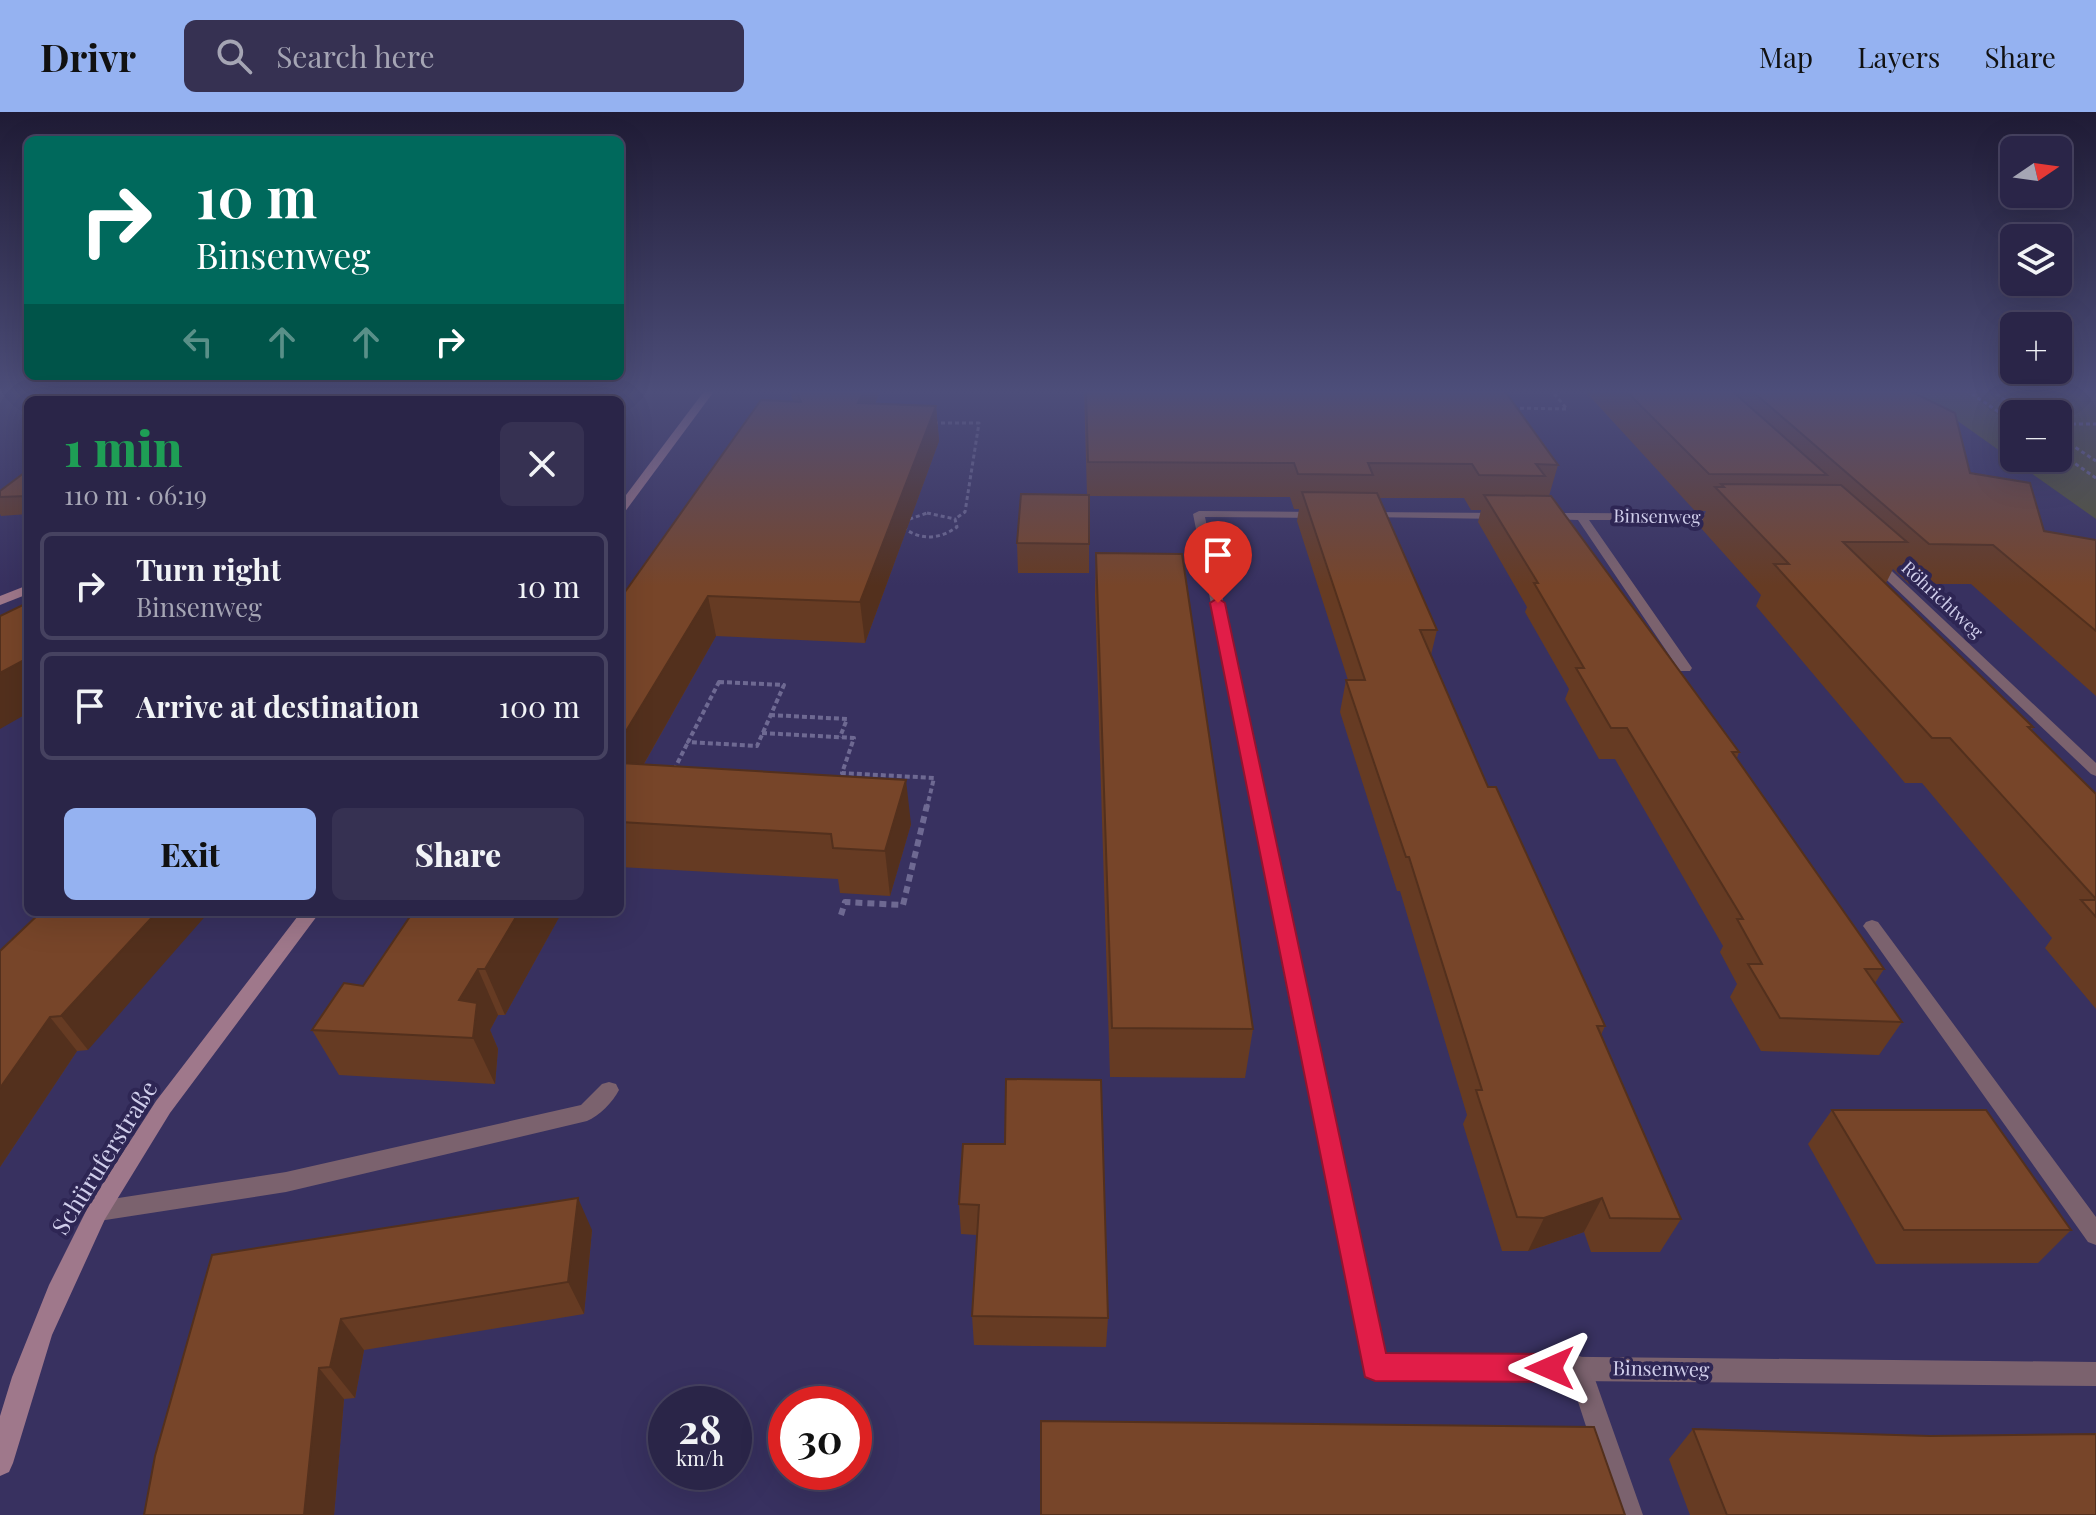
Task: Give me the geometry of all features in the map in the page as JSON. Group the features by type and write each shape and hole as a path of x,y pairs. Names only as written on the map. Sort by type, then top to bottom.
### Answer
{"main road":[{"path":"624,506 661,455"},
{"path":"0,601 24,591"},
{"name":"Schüruferstraße","path":"0,1463 11,1416 57,1291 99,1211 142,1137 308,916"}],"street":[{"name":"Binsenweg","path":"1751,518 1199,514 1375,1367 2096,1374"},
{"name":"Binsenweg","path":"1581,516 1685,668"},
{"name":"Röhrichtweg","path":"1864,551 2096,771"},
{"path":"1872,926 2096,1235"},
{"path":"99,1211 286,1182 587,1112 609,1090"},
{"path":"1579,1368 1629,1515"}],"path":[{"path":"955,519 965,512 974,455"},
{"path":"2072,462 2096,478"},
{"path":"935,513 955,519 957,527 939,536 921,537 907,532 903,524 918,515 935,513"},
{"path":"896,537 907,532"},
{"path":"668,780 719,682 784,685 757,746 688,742"},
{"path":"770,715 847,719 840,737"},
{"path":"762,733 854,738 842,773 934,778 903,905 845,902 841,915"}],"shaded area":[{"path":"2072,455 2096,455 2096,519 2030,472 2072,472"}],"building":[{"path":"722,455 917,455 860,602 708,596 624,734 624,593"},
{"path":"1088,455 1551,455 1558,465 1536,464 1545,476 1479,475 1472,464 1368,463 1373,475 1298,474 1294,463 1088,462"},
{"path":"1690,455 1805,455 1827,475 1709,474"},
{"path":"1827,455 1966,455 1970,473 2030,483 2044,531 2096,540 2096,631 1993,545 1929,544"},
{"path":"24,473 24,496 0,497 0,491"},
{"path":"1721,484 1841,485 1907,542 1843,542 2033,727 2028,727 2096,794 2096,899 1950,738 1932,738 1774,564 1789,564 1715,487 1724,487"},
{"path":"1302,492 1377,493 1437,630 1420,630 1488,787 1496,787 1605,1026 1597,1026 1681,1219 1610,1218 1602,1198 1544,1218 1517,1217 1476,1090 1482,1090 1409,857 1406,857 1346,680 1365,680"},
{"path":"1021,494 1089,495 1089,544 1017,543"},
{"path":"1484,495 1551,496 1739,752 1732,752 1884,969 1865,969 1902,1022 1780,1018 1748,964 1762,964 1737,919 1743,919 1627,728 1611,728 1576,668 1584,668 1534,583 1538,583"},
{"path":"1096,553 1182,554 1253,1029 1112,1028"},
{"path":"24,605 24,660 0,673 0,616"},
{"path":"624,763 906,780 885,851 833,848 831,834 624,822"},
{"path":"2081,900 2096,900 2096,917"},
{"path":"37,916 153,916 61,1016 50,1017 0,1088 0,951"},
{"path":"410,916 517,916 485,969 478,969 459,1000 477,1003 473,1038 312,1030 344,983 363,986"},
{"path":"1006,1079 1101,1080 1108,1318 972,1316 979,1205 959,1204 963,1144 1005,1144"},
{"path":"1832,1110 1986,1110 2071,1230 1904,1230"},
{"path":"578,1198 568,1282 341,1319 330,1367 319,1368 304,1515 144,1515 155,1456 212,1255"},
{"path":"1041,1421 1594,1427 1625,1515 1041,1515"},
{"path":"1693,1429 1930,1436 2096,1434 2096,1515 1727,1515"}],"route":[{"path":"1218,603 1375,1367 1550,1368"}]}
